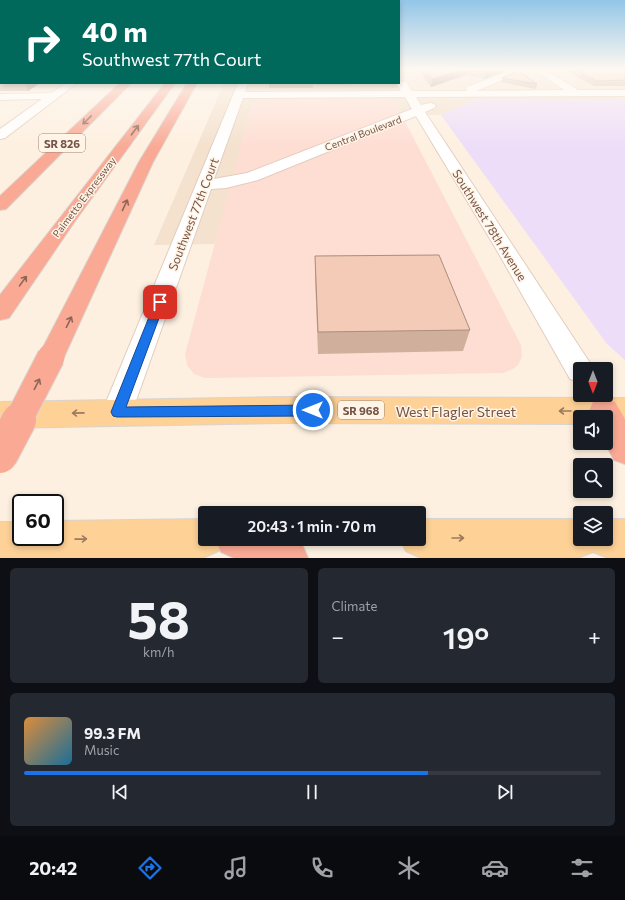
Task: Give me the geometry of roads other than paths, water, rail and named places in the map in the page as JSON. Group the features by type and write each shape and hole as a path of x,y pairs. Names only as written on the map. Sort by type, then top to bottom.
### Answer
{"highway":[{"name":"SR 826","path":"0,205 113,96"},
{"name":"Palmetto Expressway","path":"0,312 160,96"},
{"path":"0,456 51,357 146,162 184,96"},
{"path":"613,414 625,449"},
{"path":"254,546 288,558"}],"main road":[{"name":"West Flagler Street","path":"0,415 117,412 573,411"},
{"path":"0,540 198,538"},
{"path":"426,538 573,538"},
{"path":"613,538 625,538"}],"street":[{"path":"0,97 52,96"},
{"path":"0,135 54,96"},
{"name":"Southwest 77th Court","path":"117,412 237,96"},
{"name":"Southwest 78th Avenue","path":"409,96 509,254 575,362"},
{"name":"Central Boulevard","path":"204,185 226,183 252,177 455,96"}]}
